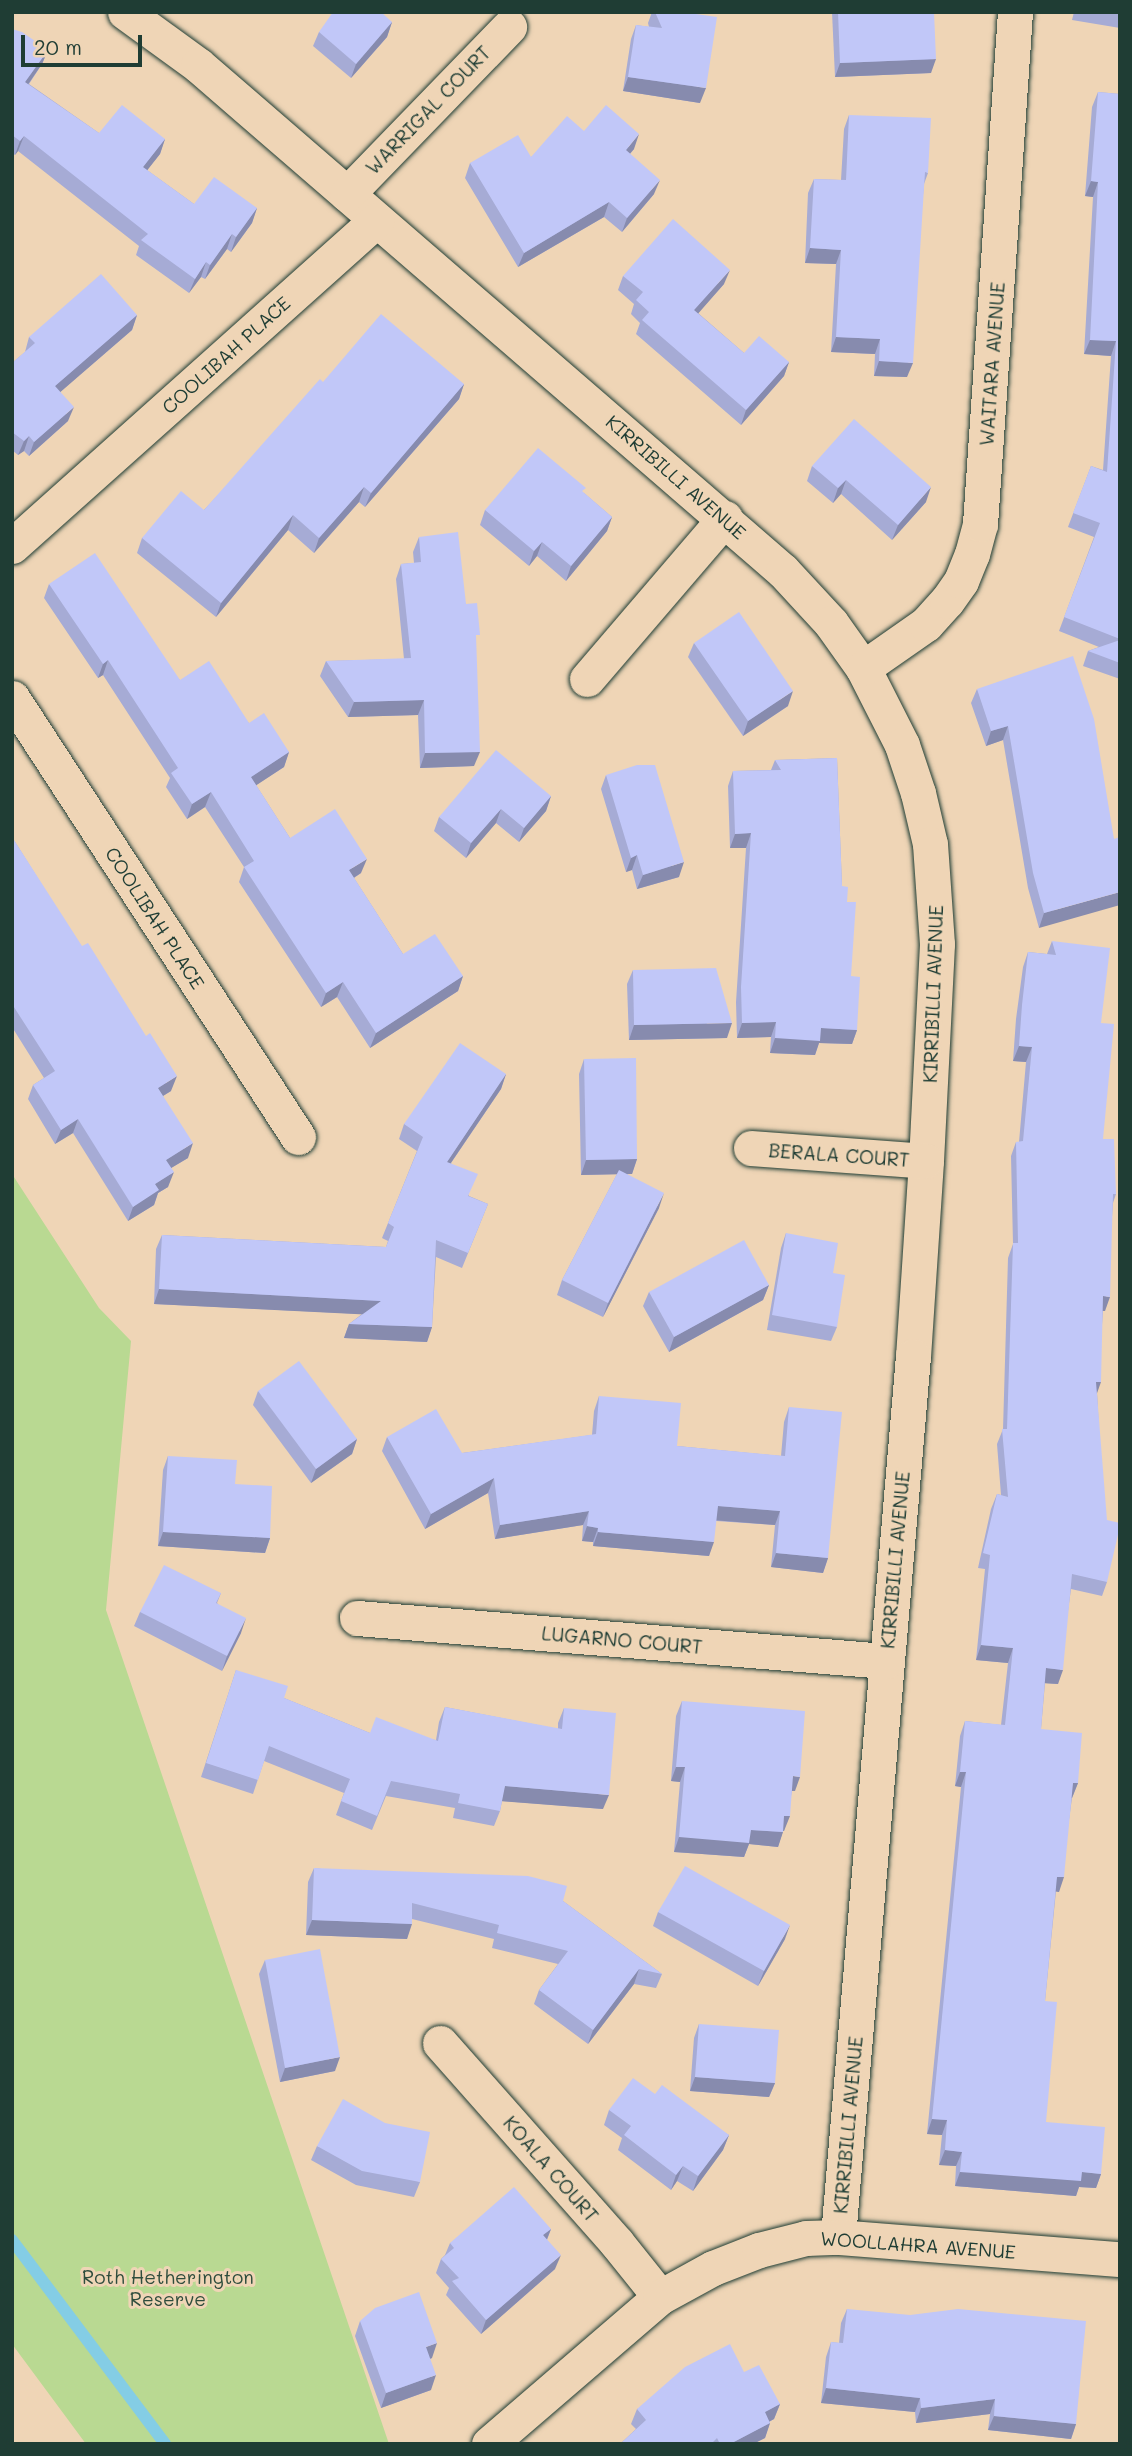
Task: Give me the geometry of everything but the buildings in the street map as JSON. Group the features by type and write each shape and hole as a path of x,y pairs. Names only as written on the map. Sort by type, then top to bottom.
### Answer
{"street":[{"name":"KIRRIBILLI AVENUE","path":"125,12 198,65 725,518 783,571 831,623 863,668 902,745 930,844 937,944 926,1161 838,2237"},
{"name":"WAITARA AVENUE","path":"863,668 926,624 947,601 968,563 980,524 1015,12"},
{"name":"WARRIGAL COURT","path":"347,194 509,27"},
{"name":"COOLIBAH PLACE","path":"12,546 377,220"},
{"path":"587,679 725,518"},
{"name":"COOLIBAH PLACE","path":"12,698 298,1137"},
{"name":"BERALA COURT","path":"751,1148 926,1161"},
{"name":"LUGARNO COURT","path":"357,1618 886,1661"},
{"name":"KOALA COURT","path":"440,2043 616,2242 660,2297"},
{"name":"WOOLLAHRA AVENUE","path":"489,2444 660,2297 713,2268 759,2250 806,2238 838,2237 1120,2259"}],"green space":[{"name":"Roth Hetherington Reserve","path":"12,1174 99,1308 131,1341 106,1610 389,2444 86,2444 12,2344"}],"waterway":[{"path":"12,2240 165,2444"}]}
